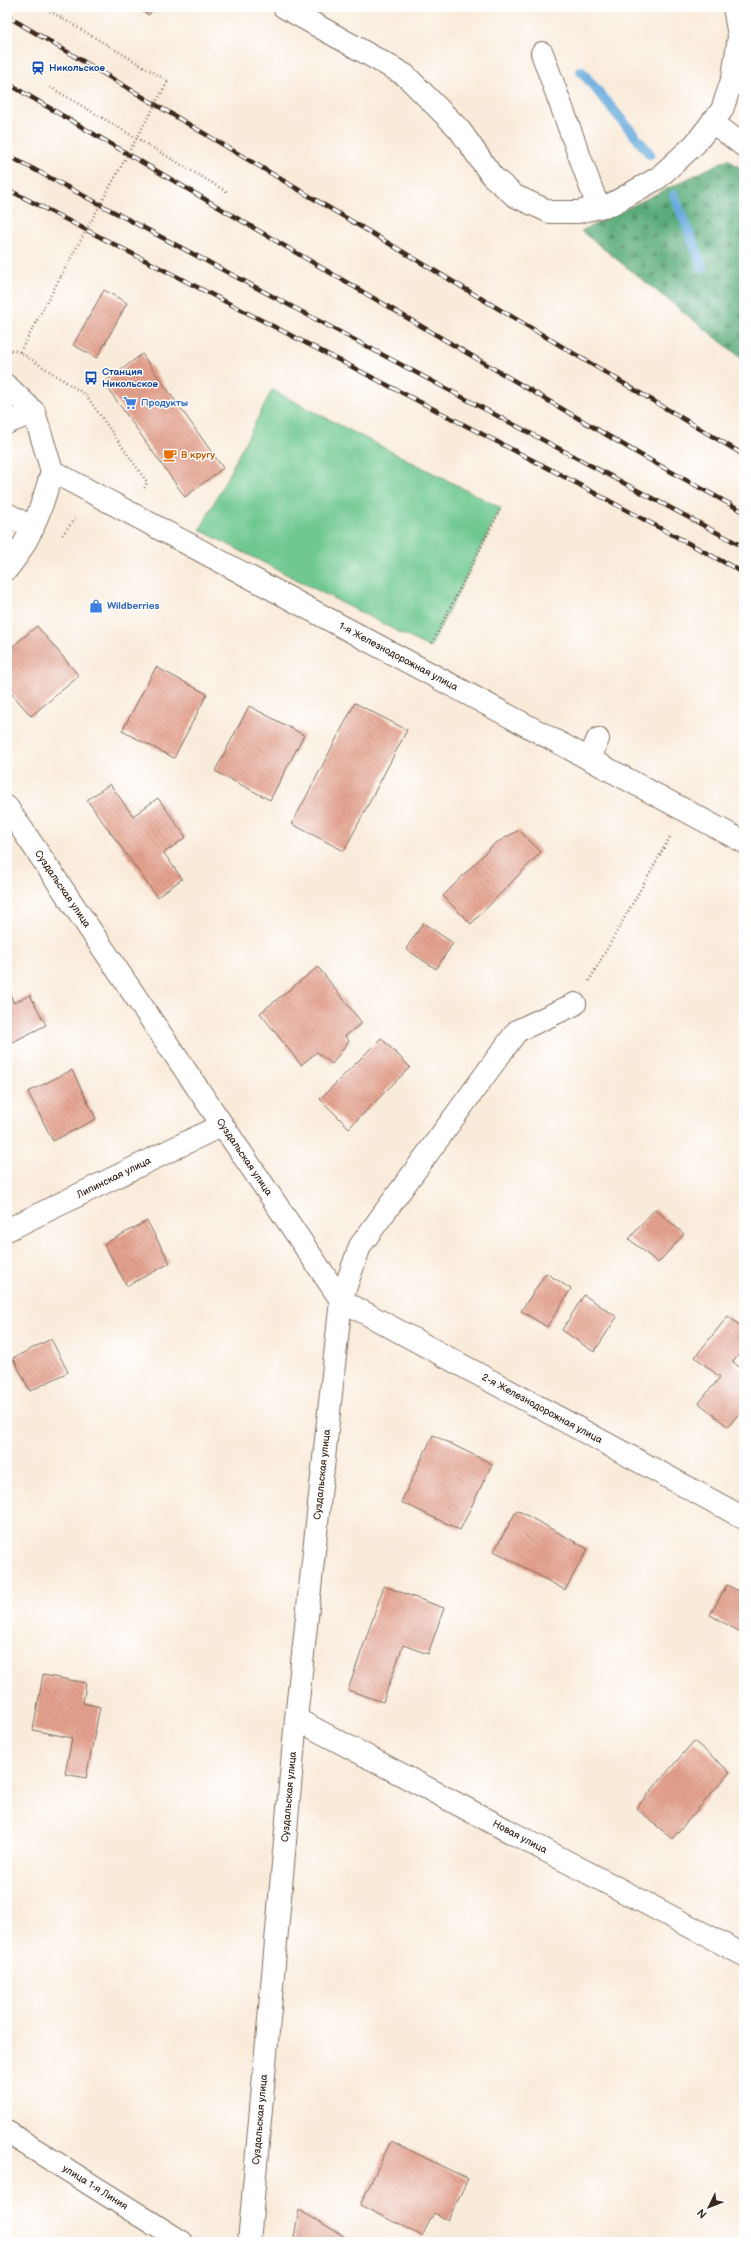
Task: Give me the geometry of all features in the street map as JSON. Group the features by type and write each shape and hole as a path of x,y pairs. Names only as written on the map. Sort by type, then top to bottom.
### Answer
{"street":[{"path":"284,7 405,75 459,129 492,176 515,196 550,212 578,212 612,204 658,178 695,144 722,110 733,77 739,36 734,7"},
{"path":"542,53 598,207"},
{"path":"712,122 744,146"},
{"path":"7,386 34,412 52,471 41,510 28,540 7,569"},
{"path":"7,423 34,412"},
{"name":"1-я Железнодорожная улица","path":"52,471 744,842"},
{"path":"7,514 33,528"},
{"path":"589,759 598,739"},
{"name":"Суздальская улица","path":"7,808 341,1300 296,1719 249,2242"},
{"path":"341,1300 360,1246 517,1031 576,1004"},
{"name":"Липинская улица","path":"7,1230 222,1125"},
{"name":"2-я Железнодорожная улица","path":"341,1300 744,1518"},
{"name":"Новая улица","path":"296,1719 744,1955"},
{"name":"улица 1-я Линия","path":"7,2132 182,2242"}],"path":[{"path":"20,352 136,137 168,81 43,7"},
{"path":"50,87 229,193"},
{"path":"7,349 20,352 86,395 147,482 141,495"},
{"path":"430,648 501,508"},
{"path":"576,1004 670,837"}],"green space":[{"path":"728,159 744,171 744,360 581,231"},
{"path":"272,390 501,508 430,648 200,530"}],"building":[{"path":"135,7 154,7 149,15"},
{"path":"104,290 127,303 97,358 73,345"},
{"path":"142,354 223,468 185,497 104,383"},
{"path":"37,626 79,676 31,716 7,688 7,651"},
{"path":"156,667 207,694 174,758 122,731"},
{"path":"355,703 407,730 344,851 292,824"},
{"path":"249,706 304,735 270,800 215,771"},
{"path":"110,784 133,816 158,798 186,837 164,853 182,879 157,897 87,800"},
{"path":"519,830 541,852 471,924 443,896 494,844"},
{"path":"423,923 453,943 436,969 406,949"},
{"path":"318,967 362,1023 345,1036 349,1041 332,1064 317,1052 301,1065 260,1013"},
{"path":"7,988 14,1003 30,995 46,1025 7,1045"},
{"path":"381,1038 410,1067 349,1128 320,1099"},
{"path":"72,1070 96,1119 53,1141 28,1092"},
{"path":"655,1209 684,1234 658,1263 629,1239"},
{"path":"147,1221 170,1263 127,1286 104,1244"},
{"path":"546,1273 571,1289 547,1327 521,1311"},
{"path":"584,1295 617,1317 594,1352 562,1330"},
{"path":"728,1316 744,1329 744,1348 733,1362 744,1371 744,1407 728,1427 699,1403 720,1377 695,1357"},
{"path":"51,1339 68,1372 30,1391 13,1358"},
{"path":"433,1435 492,1464 460,1530 401,1502"},
{"path":"517,1510 588,1549 565,1590 494,1551"},
{"path":"727,1585 744,1594 744,1634 710,1615"},
{"path":"384,1586 444,1608 428,1654 403,1645 383,1702 348,1690"},
{"path":"43,1675 86,1683 83,1703 100,1707 86,1778 65,1774 72,1738 33,1730"},
{"path":"694,1741 730,1772 672,1839 636,1808"},
{"path":"391,2141 468,2179 448,2220 434,2213 422,2236 360,2205"},
{"path":"299,2210 354,2242 293,2242"}],"waterway":[{"path":"581,71 650,154"},
{"path":"674,195 703,268"}],"railway":[{"path":"7,16 744,455"},
{"path":"7,83 639,454 744,512"},
{"path":"7,155 744,547"},
{"path":"7,189 546,467 744,573"}],"place":[{"name":"Никольское","path":"38,68"},
{"name":"Станция Никольское","path":"91,378"},
{"name":"Продукты","path":"130,403"},
{"name":"В кругу","path":"170,455"},
{"name":"Wildberries","path":"96,606"}]}
